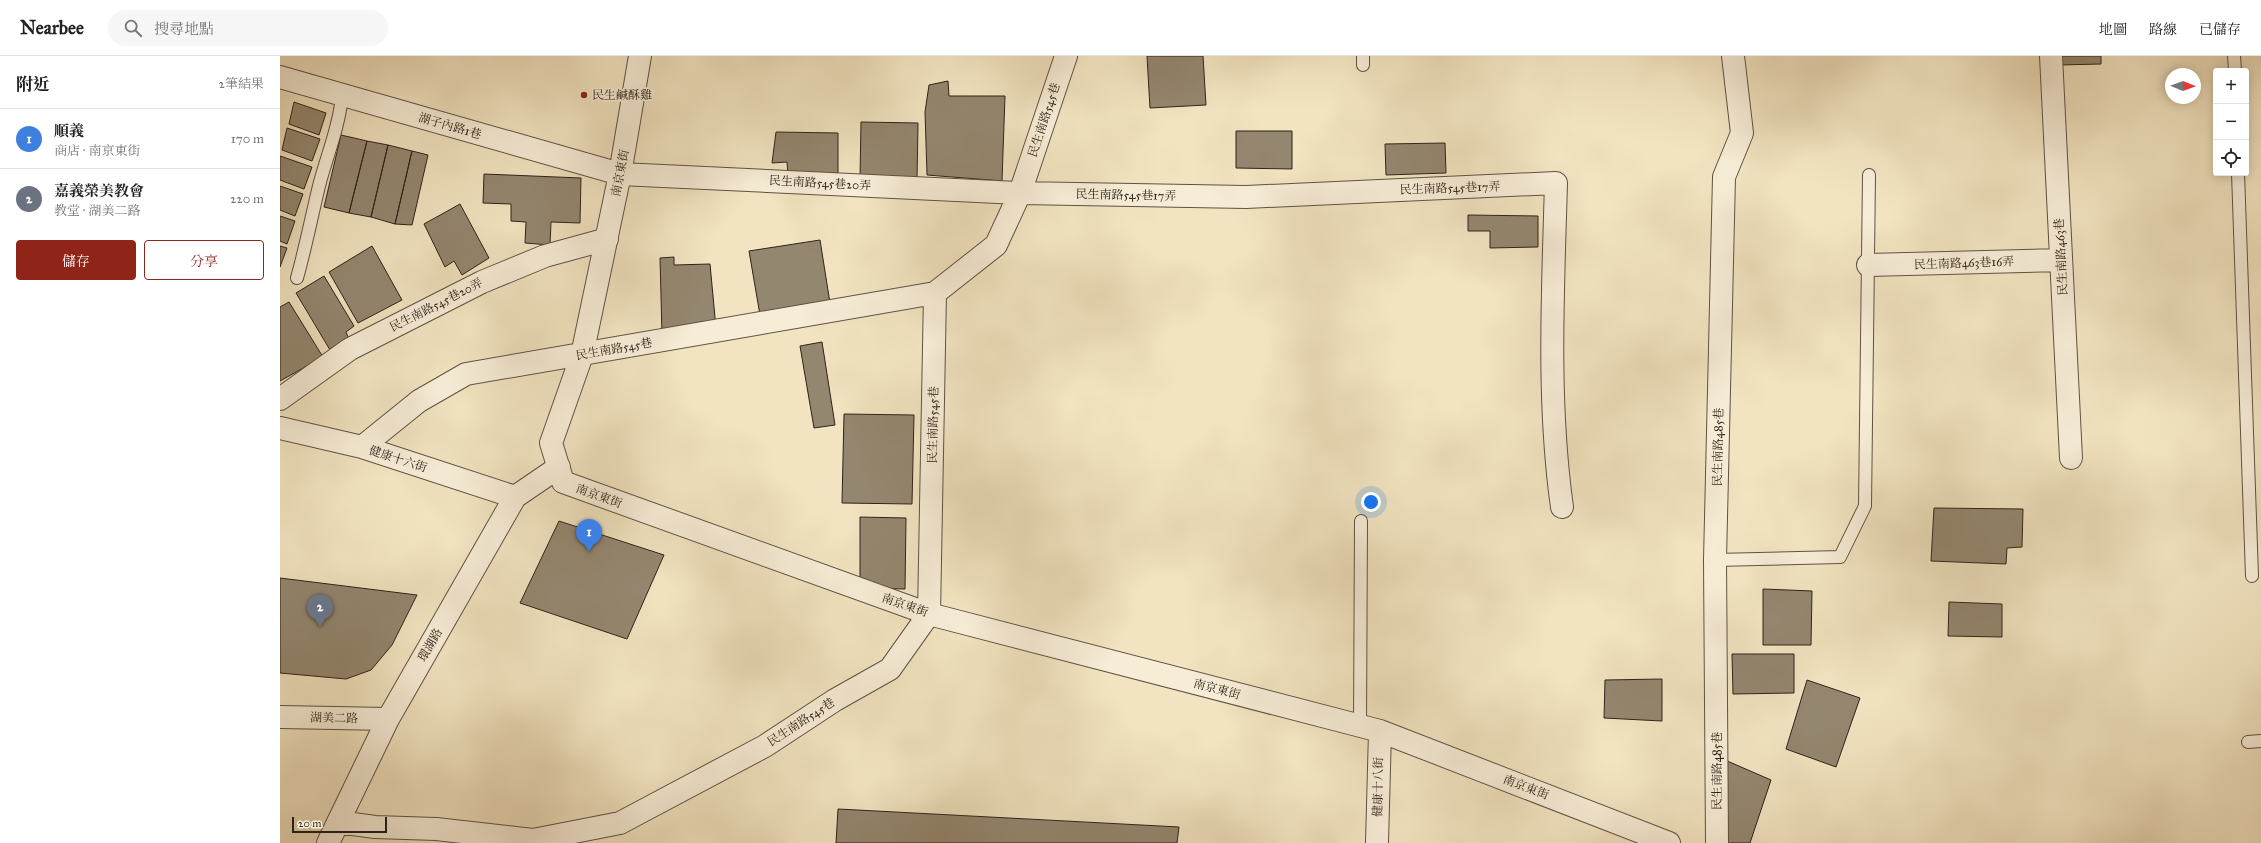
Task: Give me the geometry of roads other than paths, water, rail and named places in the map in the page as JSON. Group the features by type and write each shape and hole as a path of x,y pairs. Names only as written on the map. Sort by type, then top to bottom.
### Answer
{"street":[{"name":"南京東街","path":"640,56 620,174 582,355 551,443 563,482 929,614 1370,729 1669,843"},
{"name":"民生南路545巷","path":"362,447 419,402 466,374 582,355 935,292 996,245 1020,194 1066,56"},
{"name":"民生南路485巷","path":"1717,843 1715,560 1724,177 1742,133 1733,56"},
{"name":"民生南路463巷","path":"2051,56 2071,458"},
{"name":"湖子內路1巷","path":"280,77 342,96 620,174"},
{"name":"民生南路545巷20弄","path":"620,174 800,181 1020,194"},
{"name":"民生南路545巷17弄","path":"1020,194 1246,197 1556,184 1553,326 1554,440 1562,507"},
{"name":"民生南路545巷20弄","path":"280,399 350,350 482,282 545,256 606,239"},
{"name":"民生南路463巷16弄","path":"1868,265 2061,260"},
{"name":"民生南路545巷","path":"338,822 375,827 436,829 533,840 620,823 765,746 835,700 890,669 929,614 935,292"},
{"name":"健康十六街","path":"280,428 362,447 514,497"},
{"name":"環湖路","path":"328,843 388,719 514,497 558,467"},
{"name":"湖美二路","path":"280,716 388,719"},
{"name":"健康十八街","path":"1370,729 1377,843"}],"lane":[{"path":"2234,56 2235,68"},
{"path":"297,278 313,220 320,182 340,117 342,96"},
{"path":"1715,560 1840,557 1865,506 1869,175"},
{"path":"2238,176 2252,576"},
{"path":"1361,521 1370,729"},
{"path":"2248,742 2261,741"}],"place":[{"name":"民生鹹酥雞","path":"584,95"},
{"name":"順義","path":"589,552"},
{"name":"嘉義榮美教會","path":"320,627"}]}
